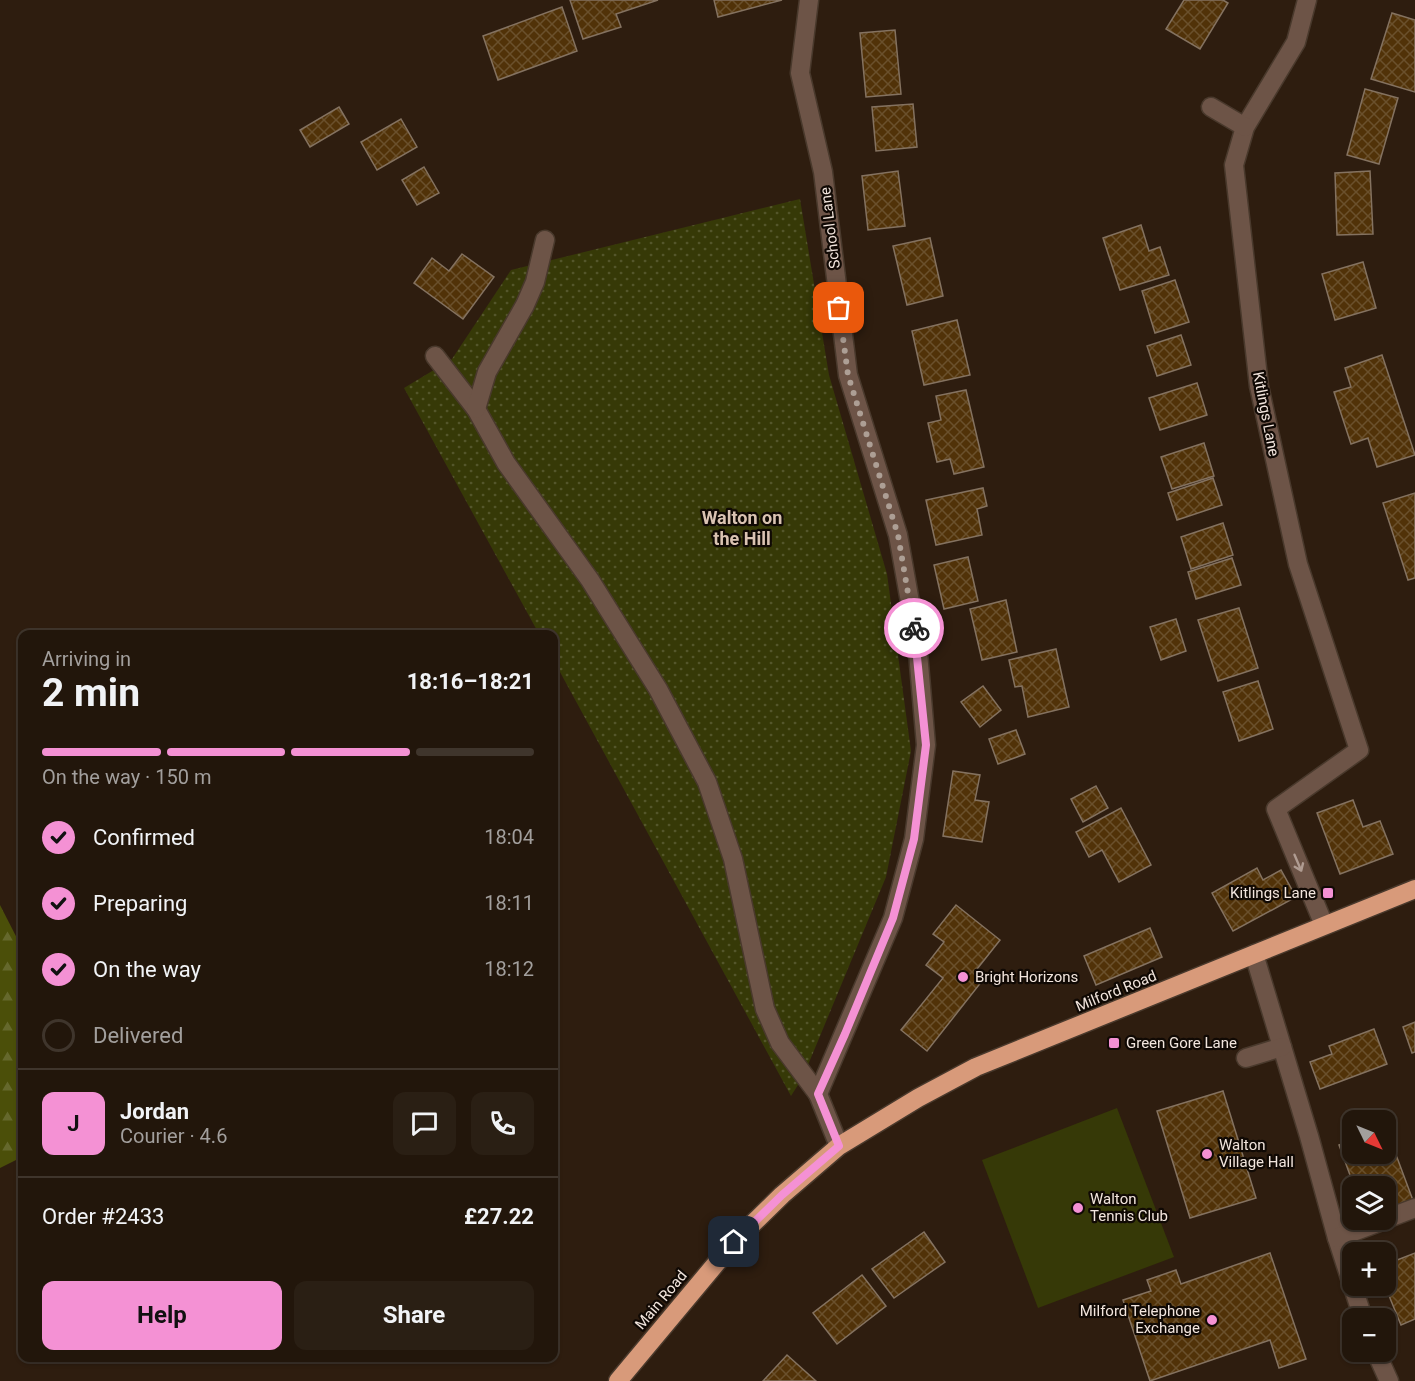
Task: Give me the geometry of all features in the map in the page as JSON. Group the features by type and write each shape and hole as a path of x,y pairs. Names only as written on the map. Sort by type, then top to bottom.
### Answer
{"highway":[{"name":"Milford Road","path":"839,1146 918,1098 976,1067 1415,889"},
{"name":"Main Road","path":"618,1381 734,1242 782,1195 839,1146"}],"street":[{"name":"School Lane","path":"809,0 800,73 823,172 848,375 898,535 917,641 926,745 914,839 893,918 818,1094"},
{"name":"Kitlings Lane","path":"1307,0 1296,42 1245,127 1234,165 1259,386 1298,564 1359,750 1276,809 1324,925"},
{"path":"1211,107 1245,127"},
{"path":"476,409 487,372 525,305 535,282 545,240"},
{"path":"435,356 476,409 506,463 590,580 658,689 707,782 733,859 765,1009 780,1043 818,1094 839,1146"},
{"path":"1254,954 1360,1308"},
{"path":"1246,1058 1282,1047"},
{"path":"1396,1215 1415,1208"},
{"path":"1337,1238 1358,1230"},
{"path":"1380,1362 1389,1381"}],"shaded area":[{"path":"800,199 829,375 887,574 911,751 886,877 803,1077 791,1096 558,668 558,630 537,630 404,388 452,359 511,270"},
{"name":"Walton Tennis Club","path":"1117,1108 1174,1257 1038,1308 982,1160"}],"green space":[{"path":"0,905 18,940 18,1159 0,1168"}],"building":[{"path":"570,0 658,0 616,14 621,27 583,39"},
{"path":"714,0 782,0 718,17"},
{"path":"1184,0 1223,0 1228,3 1200,49 1166,29"},
{"path":"562,7 577,51 498,80 483,36"},
{"path":"1392,13 1415,20 1415,92 1371,79"},
{"path":"895,30 901,94 866,97 860,33"},
{"path":"1365,89 1398,98 1379,164 1347,155"},
{"path":"913,104 917,147 876,151 872,107"},
{"path":"339,107 349,124 310,147 300,130"},
{"path":"401,119 417,147 377,170 361,142"},
{"path":"424,167 439,193 417,205 402,180"},
{"path":"898,171 905,226 868,230 862,176"},
{"path":"1370,171 1373,234 1337,235 1335,173"},
{"path":"1141,225 1149,251 1160,247 1169,275 1120,290 1103,238"},
{"path":"930,238 943,296 907,305 893,246"},
{"path":"462,254 494,277 463,319 414,283 432,258 449,271"},
{"path":"1363,262 1376,308 1335,320 1322,274"},
{"path":"1175,280 1189,322 1155,333 1142,291"},
{"path":"957,320 970,375 924,385 912,331"},
{"path":"1181,335 1191,365 1157,376 1147,346"},
{"path":"1382,355 1415,455 1377,467 1368,438 1351,444 1334,392 1351,387 1345,368"},
{"path":"1197,383 1207,415 1160,430 1149,398"},
{"path":"966,390 984,467 954,474 950,459 937,462 928,423 941,420 936,396"},
{"path":"1204,443 1214,476 1172,489 1161,457"},
{"path":"1213,478 1222,505 1177,520 1168,493"},
{"path":"983,488 987,506 977,509 982,535 936,545 926,500"},
{"path":"1415,493 1415,578 1408,580 1383,503"},
{"path":"1223,523 1233,555 1191,569 1181,537"},
{"path":"968,557 978,601 944,609 934,565"},
{"path":"1232,558 1241,585 1196,599 1188,572"},
{"path":"1006,600 1017,652 982,660 970,609"},
{"path":"1239,608 1258,668 1218,681 1198,620"},
{"path":"1176,619 1186,651 1161,660 1150,627"},
{"path":"1056,649 1069,707 1028,717 1022,686 1015,687 1009,660"},
{"path":"1258,681 1273,729 1239,741 1223,692"},
{"path":"983,686 1001,710 980,727 961,702"},
{"path":"1016,730 1025,754 998,764 989,739"},
{"path":"953,771 980,775 975,800 989,802 982,842 943,836"},
{"path":"1096,786 1108,808 1083,822 1071,799"},
{"path":"1353,800 1363,827 1380,821 1393,854 1340,874 1317,813"},
{"path":"1121,808 1151,865 1119,882 1102,850 1089,857 1076,832"},
{"path":"1257,868 1263,880 1281,870 1296,897 1233,931 1212,893"},
{"name":"Bright Horizons","path":"956,905 1000,940 977,969 986,976 927,1051 901,1030 943,978 926,965 944,942 933,934"},
{"path":"1150,928 1162,957 1096,985 1084,956"},
{"path":"1415,1022 1415,1052 1412,1053 1403,1027"},
{"path":"1374,1029 1387,1064 1320,1089 1310,1062 1332,1054 1329,1046"},
{"name":"Walton Village Hall","path":"1223,1091 1256,1198 1190,1218 1157,1111"},
{"path":"1396,1155 1414,1203 1396,1209 1396,1176 1350,1176 1346,1164 1396,1164"},
{"path":"924,1232 945,1262 894,1298 872,1269"},
{"name":"Milford Telephone Exchange","path":"1270,1253 1306,1359 1279,1368 1270,1340 1150,1381 1123,1300 1151,1291 1147,1280 1176,1270 1181,1284"},
{"path":"1415,1253 1415,1319 1401,1325 1396,1308 1389,1296 1396,1296 1396,1260"},
{"path":"862,1275 886,1306 837,1344 813,1313"},
{"path":"787,1355 816,1381 763,1381"}],"way so far":[{"path":"839,308 848,375 898,535 914,628"}],"place":[{"name":"Kitlings Lane","path":"1328,893"},
{"name":"Bright Horizons","path":"963,977"},
{"name":"Green Gore Lane","path":"1114,1043"},
{"name":"Walton Village Hall","path":"1207,1154"},
{"name":"Walton Tennis Club","path":"1078,1208"},
{"name":"Milford Telephone Exchange","path":"1212,1320"}],"district":[{"name":"Walton on the Hill","path":"742,527"}],"route":[{"path":"734,1242 782,1195 839,1146 818,1094 893,918 914,839 926,745 914,628"}]}
